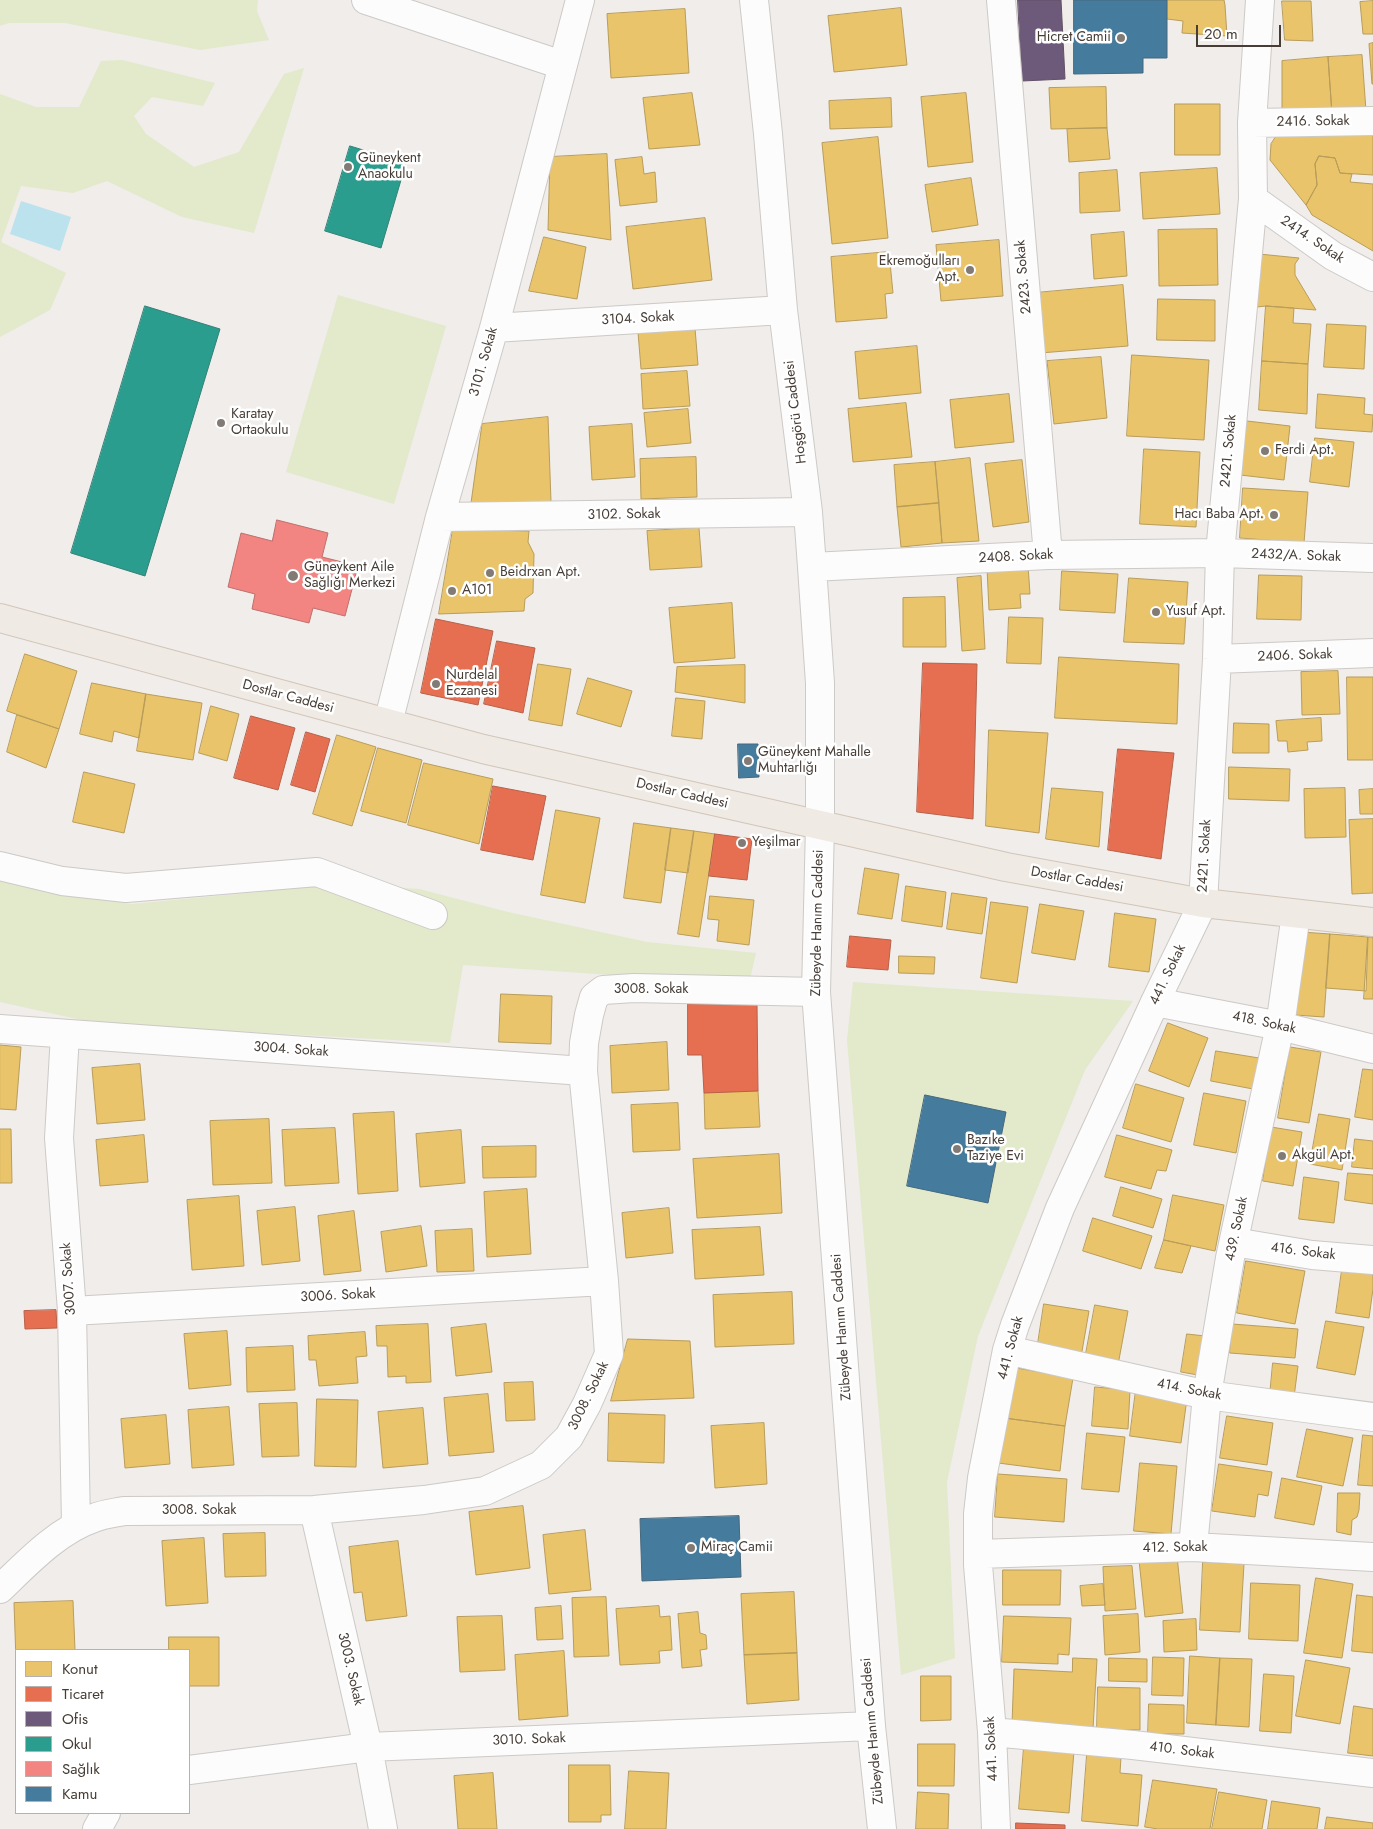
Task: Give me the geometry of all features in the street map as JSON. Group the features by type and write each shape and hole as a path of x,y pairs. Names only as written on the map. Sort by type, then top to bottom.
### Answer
{"main road":[{"name":"Dostlar Caddesi","path":"0,618 483,749 1006,867 1203,903 1373,922"}],"street":[{"path":"366,0 562,65"},
{"name":"3101. Sokak","path":"388,723 440,518 494,328 580,0"},
{"name":"Hoşgörü Caddesi","path":"754,0 783,310 808,512 820,683 820,825"},
{"name":"2423. Sokak","path":"1001,0 1048,555"},
{"name":"2421. Sokak","path":"1203,903 1217,659 1220,554 1253,199 1252,123 1260,0"},
{"name":"2416. Sokak","path":"1252,123 1373,121"},
{"name":"2414. Sokak","path":"1253,199 1333,256 1373,277"},
{"name":"3104. Sokak","path":"494,328 783,310"},
{"name":"3102. Sokak","path":"440,518 808,512"},
{"name":"2408. Sokak","path":"812,567 1048,555 1220,554"},
{"name":"2432/A. Sokak","path":"1220,554 1373,558"},
{"name":"2406. Sokak","path":"1217,659 1373,653"},
{"name":"Zübeyde Hanım Caddesi","path":"820,825 816,992 871,1726 882,1829"},
{"path":"0,866 62,881 126,888 317,872 433,915"},
{"name":"441. Sokak","path":"996,1829 992,1732 978,1554 978,1514 982,1478 1007,1350 1014,1325 1060,1208 1203,903"},
{"name":"439. Sokak","path":"1194,1546 1207,1395 1230,1258 1280,1026 1296,914"},
{"name":"3008. Sokak","path":"0,1589 37,1553 76,1525 95,1517 124,1511 314,1510 424,1500 485,1491 541,1465 569,1437 587,1404 609,1354 604,1282 583,1071 584,1043 594,997 603,990 634,988 816,992"},
{"name":"418. Sokak","path":"1155,1002 1280,1026 1373,1049"},
{"name":"3004. Sokak","path":"0,1029 583,1071"},
{"name":"3007. Sokak","path":"64,1034 59,1138 72,1311 76,1525"},
{"name":"416. Sokak","path":"1234,1242 1312,1254 1373,1260"},
{"name":"3006. Sokak","path":"72,1311 604,1282"},
{"name":"414. Sokak","path":"1007,1350 1207,1395 1373,1417"},
{"name":"3003. Sokak","path":"314,1510 368,1747 383,1829"},
{"name":"412. Sokak","path":"978,1554 1194,1546 1373,1557"},
{"name":"3010. Sokak","path":"190,1770 368,1747 871,1726"},
{"name":"410. Sokak","path":"992,1732 1134,1745 1373,1773"},
{"path":"97,1829 105,1814"}],"green space":[{"path":"0,0 258,0 257,11 269,40 200,50 65,23 9,23 0,26"},
{"path":"122,60 215,83 203,106 152,97 134,116 146,134 194,167 239,152 284,74 304,68 254,233 182,217 107,181 73,193 21,186 1,242 66,273 50,310 0,337 0,94 36,107 79,107 101,61"},
{"path":"338,295 446,326 394,504 286,472"},
{"path":"0,878 131,904 259,892 324,883 419,889 508,912 647,942 756,953 749,983 463,965 450,1043 100,1024 0,1002"},
{"path":"853,982 1133,1001 1085,1070 978,1336 947,1482 955,1658 901,1675 847,1040"}],"water":[{"path":"21,201 71,217 60,251 10,234"}],"building: Konut":[{"path":"1167,0 1224,0 1227,36 1182,33 1183,21 1167,19"},
{"path":"1282,1 1311,1 1313,41 1285,40"},
{"path":"1373,1 1373,34 1363,34 1360,2"},
{"path":"901,8 907,65 834,72 828,16"},
{"path":"685,9 689,73 611,78 607,14"},
{"path":"1373,43 1373,84 1372,84 1369,44"},
{"path":"1362,55 1366,111 1332,114 1328,57"},
{"path":"1328,57 1332,114 1282,114 1282,61"},
{"path":"1106,87 1107,128 1051,129 1049,88"},
{"path":"692,93 700,145 649,149 643,98"},
{"path":"966,93 973,162 928,167 921,97"},
{"path":"891,98 892,127 830,129 829,101"},
{"path":"1175,104 1220,104 1220,155 1175,155"},
{"path":"1107,128 1110,159 1069,162 1067,129"},
{"path":"1279,132 1373,134 1373,175 1340,173 1335,158 1319,156 1315,164 1317,185 1306,205 1270,160 1271,144"},
{"path":"878,137 888,238 832,244 822,143"},
{"path":"607,154 611,240 548,230 550,157"},
{"path":"1319,156 1335,158 1340,173 1352,174 1350,182 1373,184 1373,251 1312,215 1306,205 1317,185 1315,164"},
{"path":"642,157 644,174 655,172 657,202 620,206 615,160"},
{"path":"1217,168 1220,214 1143,219 1140,173"},
{"path":"1117,170 1120,211 1080,213 1079,173"},
{"path":"971,178 978,225 932,232 925,185"},
{"path":"705,218 712,280 633,289 626,227"},
{"path":"1217,229 1218,285 1159,286 1158,230"},
{"path":"1124,232 1127,276 1094,279 1091,235"},
{"path":"544,237 586,247 577,299 529,291"},
{"name":"Ekremoğulları Apt.","path":"999,240 1003,296 941,301 936,245"},
{"path":"889,252 893,293 885,294 887,318 836,322 831,257"},
{"path":"1259,254 1299,258 1295,264 1295,275 1316,310 1257,307"},
{"path":"1123,285 1128,346 1040,353 1035,293"},
{"path":"1158,299 1215,300 1215,341 1157,340"},
{"path":"1266,306 1294,308 1293,323 1311,324 1308,364 1262,361"},
{"path":"1327,324 1366,326 1364,369 1324,367"},
{"path":"695,328 698,365 641,369 638,332"},
{"path":"917,346 921,393 859,399 855,352"},
{"path":"1132,355 1209,360 1204,440 1127,436"},
{"path":"1101,357 1107,418 1054,424 1047,361"},
{"path":"1262,361 1308,364 1307,414 1259,410"},
{"path":"687,371 690,406 643,409 641,374"},
{"path":"1009,394 1014,442 955,448 950,400"},
{"path":"1318,394 1365,398 1364,414 1373,415 1372,432 1316,428"},
{"path":"906,403 912,457 853,462 848,409"},
{"path":"688,409 691,443 647,447 644,413"},
{"path":"548,417 551,502 471,503 482,424"},
{"name":"Ferdi Apt.","path":"1247,421 1290,426 1284,480 1240,475"},
{"path":"632,424 635,477 592,480 589,427"},
{"path":"1315,438 1354,442 1349,487 1310,482"},
{"path":"1144,449 1200,452 1196,527 1140,524"},
{"path":"696,457 697,497 641,499 640,459"},
{"path":"970,458 979,541 942,543 935,462"},
{"path":"1022,460 1029,522 993,527 985,464"},
{"path":"935,462 939,503 897,507 894,465"},
{"name":"Hacı Baba Apt.","path":"1243,488 1308,492 1304,543 1240,538"},
{"path":"939,503 942,543 901,547 897,507"},
{"path":"699,528 702,567 650,570 647,531"},
{"name":"Beidrxan Apt.","path":"453,529 529,531 528,542 534,554 533,593 525,599 524,611 439,614"},
{"path":"1028,565 1030,594 1020,594 1021,608 989,610 987,568"},
{"path":"1062,571 1118,574 1115,613 1060,610"},
{"path":"1259,575 1302,576 1301,620 1257,619"},
{"path":"981,576 985,649 962,651 957,578"},
{"name":"Yusuf Apt.","path":"1129,578 1188,582 1184,644 1124,642"},
{"path":"945,597 946,647 903,647 903,598"},
{"path":"732,603 735,658 674,663 669,608"},
{"path":"1009,617 1043,618 1041,664 1007,663"},
{"path":"25,654 77,671 59,729 7,711"},
{"path":"1059,657 1179,664 1177,724 1055,718"},
{"path":"538,664 571,669 562,726 529,720"},
{"path":"745,665 745,703 675,692 677,667"},
{"path":"1338,671 1340,714 1302,715 1301,672"},
{"path":"1347,677 1373,677 1373,760 1348,760"},
{"path":"588,678 632,691 621,727 577,714"},
{"path":"92,683 146,694 139,738 114,731 112,742 80,734"},
{"path":"146,694 202,703 193,760 137,751"},
{"path":"676,698 705,701 702,739 672,736"},
{"path":"211,706 239,714 227,761 199,753"},
{"path":"17,715 59,729 46,768 7,752"},
{"path":"1321,718 1322,741 1307,742 1308,750 1288,752 1287,741 1278,741 1276,721"},
{"path":"1234,723 1269,724 1269,753 1233,753"},
{"path":"989,730 1048,733 1039,833 986,826"},
{"path":"337,735 376,747 352,826 313,814"},
{"path":"378,748 422,760 406,823 361,811"},
{"path":"424,763 493,779 479,844 408,825"},
{"path":"1229,767 1290,769 1289,801 1229,799"},
{"path":"84,772 135,784 124,833 73,822"},
{"path":"1052,788 1103,792 1099,847 1046,839"},
{"path":"1345,788 1346,837 1305,838 1304,789"},
{"path":"1373,789 1373,814 1360,814 1359,790"},
{"path":"556,810 600,818 585,903 541,895"},
{"path":"1373,819 1373,893 1352,894 1349,820"},
{"path":"634,823 671,828 661,903 624,898"},
{"path":"671,828 694,831 688,873 665,870"},
{"path":"694,831 715,834 699,937 678,934"},
{"path":"865,868 899,874 892,919 858,914"},
{"path":"906,886 946,892 942,927 902,921"},
{"path":"952,893 987,898 982,934 947,929"},
{"path":"710,896 754,900 749,945 717,941 719,920 708,919"},
{"path":"991,902 1028,907 1017,983 981,978"},
{"path":"1040,904 1084,911 1075,960 1032,953"},
{"path":"1115,913 1156,919 1149,972 1109,967"},
{"path":"1301,932 1330,934 1324,1017 1295,1015"},
{"path":"1330,934 1368,937 1366,991 1326,988"},
{"path":"1368,937 1373,937 1373,999 1364,999"},
{"path":"899,956 935,957 934,974 899,973"},
{"path":"501,994 552,996 551,1044 499,1042"},
{"path":"1168,1023 1208,1038 1189,1087 1149,1071"},
{"path":"667,1042 669,1090 612,1093 610,1046"},
{"path":"0,1045 21,1047 16,1110 0,1109"},
{"path":"1290,1047 1321,1052 1309,1123 1278,1118"},
{"path":"1216,1051 1259,1058 1253,1089 1211,1081"},
{"path":"140,1064 145,1120 97,1124 92,1068"},
{"path":"1363,1069 1373,1070 1373,1120 1355,1117"},
{"path":"1136,1084 1184,1098 1171,1142 1123,1128"},
{"path":"758,1091 760,1127 705,1129 704,1093"},
{"path":"1204,1093 1246,1101 1236,1153 1194,1145"},
{"path":"678,1103 680,1150 633,1152 631,1105"},
{"path":"394,1112 398,1191 358,1194 353,1114"},
{"path":"1319,1114 1350,1119 1342,1170 1310,1164"},
{"path":"269,1119 272,1183 213,1185 210,1121"},
{"name":"Akgül Apt.","path":"1271,1127 1302,1132 1293,1186 1263,1181"},
{"path":"335,1128 339,1183 285,1186 282,1130"},
{"path":"0,1129 11,1129 12,1183 0,1183"},
{"path":"461,1130 465,1183 420,1187 416,1134"},
{"path":"144,1135 148,1182 100,1186 96,1140"},
{"path":"1117,1135 1172,1150 1166,1171 1157,1170 1151,1189 1105,1177"},
{"path":"1355,1139 1373,1141 1373,1169 1352,1167"},
{"path":"536,1146 536,1177 483,1178 482,1147"},
{"path":"779,1154 782,1213 697,1218 693,1159"},
{"path":"1348,1173 1373,1175 1373,1204 1345,1200"},
{"path":"1304,1177 1339,1182 1334,1223 1299,1219"},
{"path":"1121,1187 1162,1199 1153,1228 1113,1216"},
{"path":"527,1189 531,1254 487,1257 484,1192"},
{"path":"1173,1195 1224,1205 1215,1251 1164,1240"},
{"path":"239,1196 244,1266 192,1270 187,1200"},
{"path":"295,1207 300,1261 262,1265 257,1211"},
{"path":"669,1208 673,1253 626,1258 622,1213"},
{"path":"354,1211 361,1271 324,1275 318,1216"},
{"path":"1093,1218 1152,1236 1141,1269 1083,1251"},
{"path":"421,1226 427,1266 386,1272 381,1232"},
{"path":"760,1227 764,1275 695,1279 692,1230"},
{"path":"472,1229 474,1271 437,1272 435,1231"},
{"path":"1164,1240 1191,1246 1182,1273 1155,1268"},
{"path":"1246,1261 1305,1271 1295,1324 1237,1313"},
{"path":"1342,1270 1373,1274 1369,1318 1336,1313"},
{"path":"792,1292 794,1344 715,1347 713,1295"},
{"path":"1044,1304 1089,1311 1081,1357 1037,1350"},
{"path":"1095,1305 1128,1311 1118,1365 1085,1359"},
{"path":"1326,1321 1364,1327 1355,1375 1317,1368"},
{"path":"428,1324 431,1382 406,1383 406,1376 388,1377 387,1346 377,1346 376,1326"},
{"path":"486,1324 492,1372 456,1376 451,1328"},
{"path":"1232,1324 1298,1329 1295,1358 1230,1353"},
{"path":"227,1331 231,1385 189,1389 184,1334"},
{"path":"365,1332 367,1356 356,1357 358,1383 319,1386 316,1360 309,1360 308,1336"},
{"path":"1187,1334 1205,1336 1198,1375 1181,1372"},
{"path":"628,1339 690,1341 694,1398 611,1401"},
{"path":"293,1346 295,1390 247,1392 246,1348"},
{"path":"1273,1363 1298,1366 1294,1397 1270,1395"},
{"path":"1011,1367 1073,1378 1065,1426 1004,1418"},
{"path":"533,1382 535,1420 506,1421 504,1383"},
{"path":"1095,1387 1130,1390 1128,1429 1092,1426"},
{"path":"1136,1390 1187,1398 1181,1443 1130,1436"},
{"path":"488,1394 494,1452 449,1456 444,1398"},
{"path":"317,1399 358,1400 356,1467 315,1466"},
{"path":"297,1403 299,1456 262,1457 259,1404"},
{"path":"229,1407 234,1465 192,1468 188,1410"},
{"path":"423,1408 428,1464 383,1468 378,1412"},
{"path":"609,1413 665,1415 664,1463 608,1461"},
{"path":"166,1415 170,1464 125,1468 121,1419"},
{"path":"1227,1416 1273,1423 1267,1465 1220,1458"},
{"path":"1004,1418 1065,1426 1060,1471 998,1463"},
{"path":"764,1423 767,1484 715,1488 711,1426"},
{"path":"1307,1429 1353,1438 1343,1486 1297,1477"},
{"path":"1087,1433 1125,1437 1119,1492 1082,1489"},
{"path":"1363,1435 1373,1436 1373,1486 1358,1485"},
{"path":"1140,1463 1177,1466 1171,1534 1134,1531"},
{"path":"1219,1464 1272,1472 1268,1496 1258,1494 1255,1517 1212,1511"},
{"path":"998,1474 1067,1479 1064,1522 995,1517"},
{"path":"1282,1478 1322,1486 1314,1525 1275,1518"},
{"path":"1338,1493 1360,1493 1359,1510 1357,1517 1352,1520 1351,1535 1337,1532"},
{"path":"523,1506 530,1568 476,1575 469,1512"},
{"path":"585,1530 591,1590 549,1594 543,1535"},
{"path":"265,1533 266,1576 225,1577 223,1534"},
{"path":"204,1538 208,1603 166,1606 162,1541"},
{"path":"398,1541 407,1616 366,1621 362,1592 354,1593 349,1547"},
{"path":"1177,1556 1183,1613 1145,1617 1139,1560"},
{"path":"1203,1562 1244,1564 1240,1632 1200,1630"},
{"path":"1132,1566 1136,1609 1105,1611 1103,1567"},
{"path":"1003,1570 1061,1570 1060,1605 1003,1605"},
{"path":"1316,1578 1353,1584 1342,1658 1304,1653"},
{"path":"1251,1583 1300,1585 1298,1641 1249,1639"},
{"path":"1103,1584 1105,1605 1082,1606 1080,1586"},
{"path":"794,1592 797,1653 744,1655 741,1594"},
{"path":"1357,1595 1373,1597 1373,1653 1352,1651"},
{"path":"606,1597 609,1656 574,1657 572,1598"},
{"path":"73,1601 75,1649 16,1649 14,1603"},
{"path":"561,1606 563,1639 537,1640 535,1608"},
{"path":"659,1606 660,1617 670,1616 672,1650 659,1651 660,1663 620,1665 616,1609"},
{"path":"698,1612 700,1633 706,1635 707,1649 700,1650 702,1666 682,1668 678,1614"},
{"path":"1138,1614 1140,1652 1105,1655 1103,1616"},
{"path":"502,1616 505,1670 460,1672 457,1617"},
{"path":"1004,1616 1071,1618 1069,1655 1058,1654 1058,1664 1002,1662"},
{"path":"1196,1619 1197,1650 1164,1652 1163,1621"},
{"path":"169,1637 219,1637 219,1686 190,1686 190,1649 169,1649"},
{"path":"564,1651 568,1716 519,1720 515,1655"},
{"path":"797,1653 799,1700 747,1704 744,1655"},
{"path":"1190,1656 1220,1658 1216,1725 1187,1723"},
{"path":"1153,1657 1184,1658 1183,1696 1152,1695"},
{"path":"1073,1658 1097,1659 1093,1729 1012,1724 1014,1669 1072,1672"},
{"path":"1109,1658 1147,1659 1147,1682 1109,1681"},
{"path":"1220,1658 1252,1659 1249,1727 1216,1725"},
{"path":"1306,1660 1350,1668 1340,1724 1296,1716"},
{"path":"1264,1674 1294,1676 1291,1733 1260,1731"},
{"path":"921,1676 951,1676 951,1720 921,1721"},
{"path":"1098,1687 1140,1688 1140,1730 1097,1729"},
{"path":"1149,1704 1184,1705 1184,1734 1148,1734"},
{"path":"1354,1706 1373,1709 1373,1756 1348,1753"},
{"path":"918,1744 955,1744 954,1786 918,1786"},
{"path":"1024,1747 1074,1751 1069,1813 1019,1809"},
{"path":"1087,1755 1121,1757 1120,1773 1142,1775 1138,1826 1082,1821"},
{"path":"569,1765 610,1765 611,1815 601,1815 601,1822 569,1822"},
{"path":"629,1771 669,1773 666,1829 625,1829"},
{"path":"493,1773 497,1829 458,1829 454,1776"},
{"path":"1153,1780 1217,1789 1210,1829 1158,1829 1145,1827"},
{"path":"918,1792 949,1794 948,1829 916,1829"},
{"path":"1219,1792 1267,1800 1262,1829 1212,1829"},
{"path":"1272,1801 1320,1808 1317,1829 1268,1829"},
{"path":"1327,1817 1373,1823 1373,1829 1325,1829"}],"building: Ticaret":[{"path":"436,619 493,631 478,705 421,693"},
{"path":"497,641 535,648 523,713 484,704"},
{"path":"923,663 977,664 973,819 917,812"},
{"path":"251,716 295,728 278,790 234,778"},
{"path":"306,732 330,739 315,792 291,785"},
{"path":"1118,749 1174,753 1161,859 1108,850"},
{"path":"493,786 546,796 533,860 481,850"},
{"path":"715,834 752,839 747,880 709,876"},
{"path":"850,936 891,940 888,970 847,967"},
{"path":"688,1004 757,1004 758,1091 704,1093 702,1055 688,1055"},
{"path":"56,1310 57,1328 25,1329 24,1311"},
{"path":"1016,1823 1065,1825 1065,1829 1016,1829"}],"building: Ofis":[{"path":"1018,0 1061,0 1065,79 1022,81"}],"building: Okul":[{"path":"350,146 406,163 381,248 325,231"},
{"path":"145,306 220,329 145,576 71,553"}],"building: Sağlık":[{"name":"Güneykent Aile Sağlığı Merkezi","path":"277,520 328,533 322,557 358,566 345,616 313,608 309,623 252,609 255,594 228,587 241,533 272,541"}],"building: Kamu":[{"name":"Hicret Camii","path":"1074,0 1167,0 1167,58 1143,58 1143,73 1074,74"},
{"name":"Güneykent Mahalle Muhtarlığı","path":"738,744 758,744 759,777 739,778"},
{"name":"Bazıke Taziye Evi","path":"925,1095 1006,1112 988,1203 907,1186"},
{"name":"Miraç Camii","path":"739,1516 741,1577 642,1581 640,1519"}],"place":[{"name":"Hicret Camii","path":"1121,38"},
{"name":"Güneykent Anaokulu","path":"348,167"},
{"name":"Ekremoğulları Apt.","path":"970,270"},
{"name":"Karatay Ortaokulu","path":"221,423"},
{"name":"Ferdi Apt.","path":"1265,451"},
{"name":"Hacı Baba Apt.","path":"1274,515"},
{"name":"Beidrxan Apt.","path":"490,573"},
{"name":"Güneykent Aile Sağlığı Merkezi","path":"293,576"},
{"name":"A101","path":"452,591"},
{"name":"Yusuf Apt.","path":"1156,612"},
{"name":"Nurdelal Eczanesi","path":"436,684"},
{"name":"Güneykent Mahalle Muhtarlığı","path":"748,761"},
{"name":"Yeşilmar","path":"742,843"},
{"name":"Bazıke Taziye Evi","path":"957,1149"},
{"name":"Akgül Apt.","path":"1282,1156"},
{"name":"Miraç Camii","path":"691,1548"}]}
